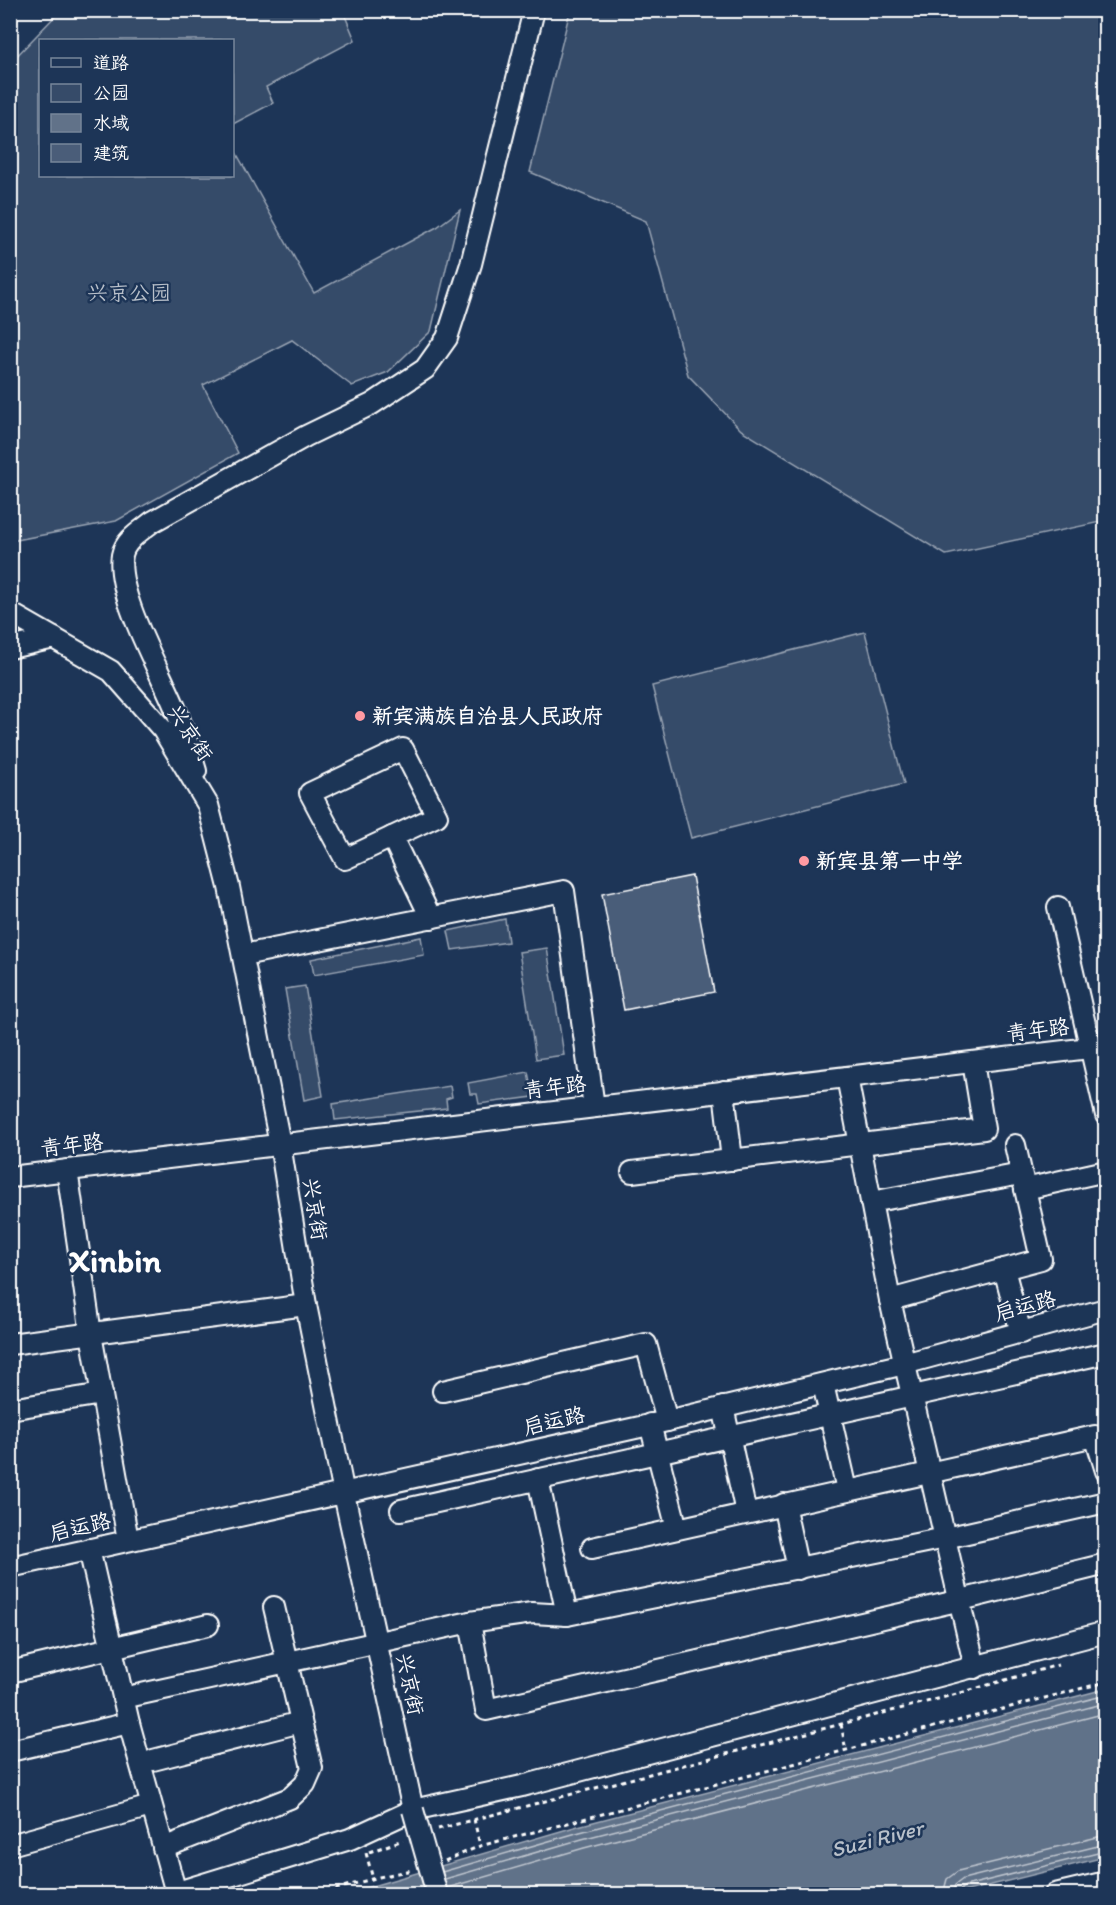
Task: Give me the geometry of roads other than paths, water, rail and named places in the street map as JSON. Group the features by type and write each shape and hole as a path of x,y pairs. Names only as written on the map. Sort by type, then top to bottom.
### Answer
{"street":[{"path":"208,805 176,710 130,607 121,570 122,553 129,540 152,522 306,436 372,404 425,369 447,338 471,264 534,10"},
{"name":"兴京街","path":"10,613 111,671 163,730 208,805 229,887 243,955 280,1144 306,1305 344,1494 413,1810 437,1894"},
{"path":"10,648 54,638"},
{"path":"403,749 437,816 392,837 345,859 310,793 403,749"},
{"path":"392,837 431,918"},
{"path":"243,955 564,891 594,1107"},
{"path":"1058,908 1097,1047 1106,1115"},
{"name":"青年路","path":"10,1177 1097,1047"},
{"path":"632,1172 984,1129 973,1062"},
{"path":"847,1077 890,1300 975,1668"},
{"path":"724,1091 732,1160"},
{"path":"890,1300 1041,1259 1015,1145"},
{"path":"67,1170 91,1334 128,1540"},
{"path":"871,1203 1106,1171"},
{"path":"1004,1269 1021,1333"},
{"path":"10,1344 306,1305"},
{"name":"启运路","path":"10,1567 658,1423 904,1364 1106,1309"},
{"path":"443,1391 646,1344 658,1423 657,1453 677,1529"},
{"path":"401,1510 1106,1353"},
{"path":"823,1383 848,1490"},
{"path":"10,1409 102,1394"},
{"path":"723,1407 746,1513"},
{"path":"592,1548 1095,1436 1106,1471"},
{"path":"538,1479 567,1615"},
{"path":"123,1698 470,1622 532,1613 567,1615 945,1539 1106,1502"},
{"path":"784,1504 798,1569"},
{"path":"89,1549 129,1723 173,1894 350,1839 413,1810 522,1786 1106,1632"},
{"path":"470,1622 486,1710 961,1600 1106,1564"},
{"path":"163,1848 290,1798 304,1784 312,1768 274,1607"},
{"path":"10,1672 208,1626"},
{"path":"153,1760 301,1722"},
{"path":"10,1751 129,1723"},
{"path":"10,1845 151,1806"},
{"path":"1055,1894 1106,1882"}],"water":[{"name":"Suzi River","path":"1105,1689 1105,1857 955,1894 345,1894 578,1826"}],"place":[{"name":"新宾满族自治县人民政府","path":"360,716"},
{"name":"新宾县第一中学","path":"804,861"}],"district":[{"name":"Xinbin","path":"115,1260"}],"park label":[{"name":"兴京公园","path":"129,293"}]}
